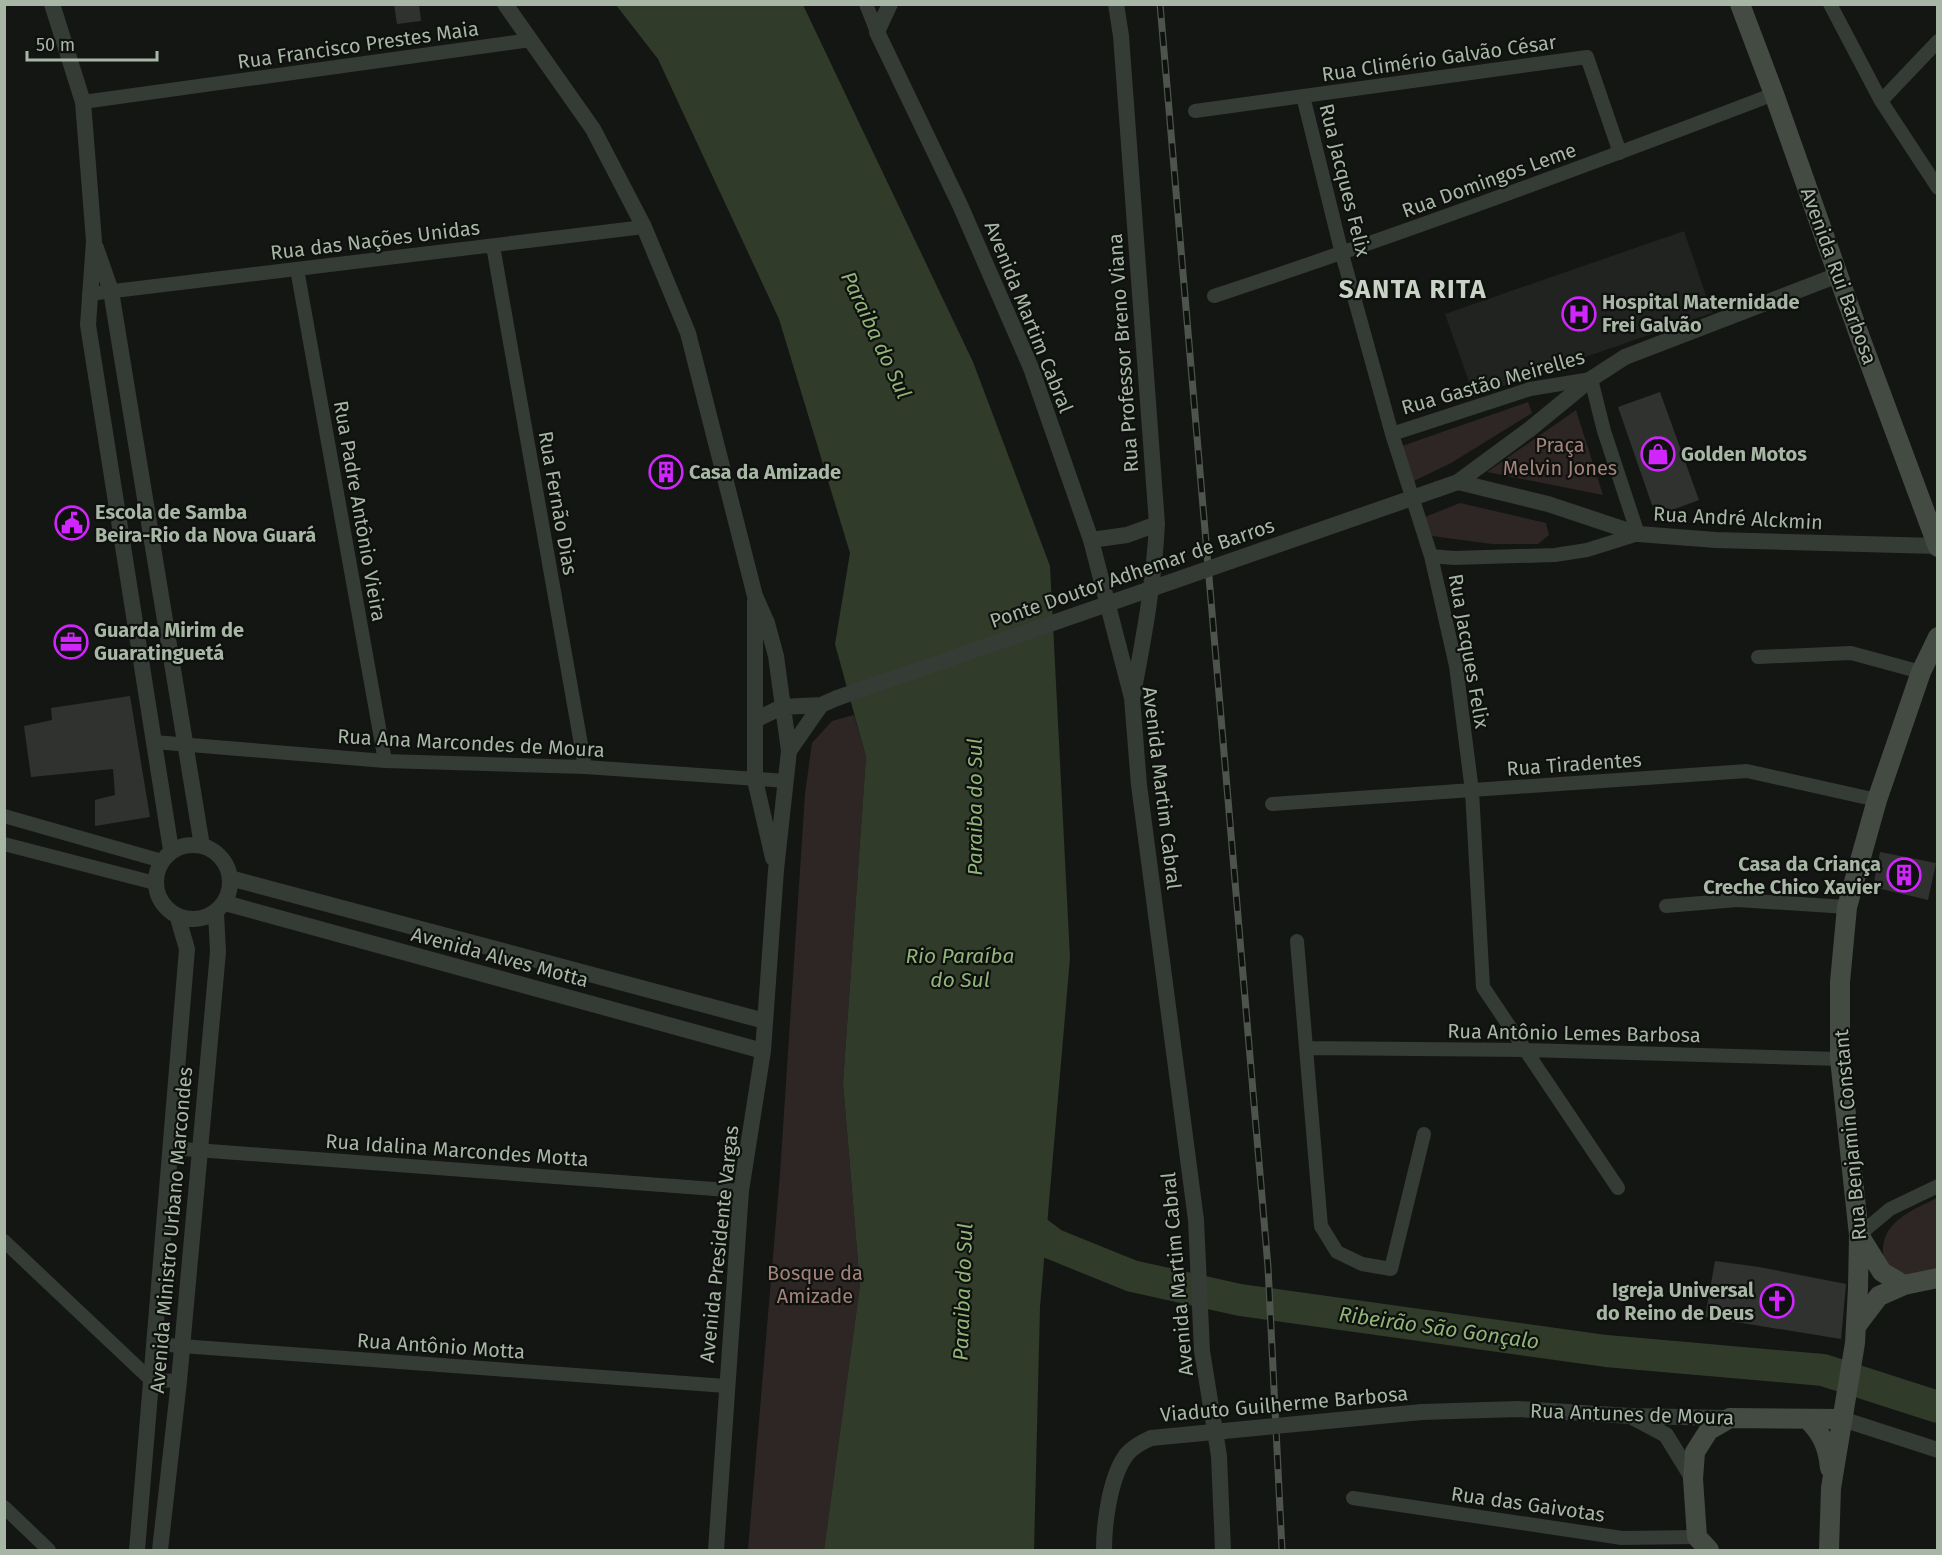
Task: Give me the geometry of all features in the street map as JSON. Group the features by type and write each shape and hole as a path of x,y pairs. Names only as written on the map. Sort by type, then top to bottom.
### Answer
{"main road":[{"name":"Avenida Rui Barbosa","path":"1740,4 1937,546"},
{"name":"Rua Benjamin Constant","path":"1831,1488 1856,1334 1859,1236 1840,1059 1840,982 1847,908 1877,800 1921,672 1938,637"},
{"path":"1859,1236 1882,1272 1904,1285"},
{"path":"1856,1334 1879,1296 1904,1285 1938,1278"},
{"path":"1703,1544 1693,1479 1695,1452 1709,1430 1730,1418"},
{"name":"Rua Antunes de Moura","path":"1730,1418 1842,1419"},
{"path":"1807,1419 1818,1430 1828,1454 1831,1488 1830,1551"}],"street":[{"path":"52,4 83,102 94,241 88,325 154,742 166,856"},
{"name":"Avenida Presidente Vargas","path":"505,4 593,129 644,228 688,333 755,596 767,622 776,656 789,751 776,870 763,1051 741,1191 716,1551"},
{"name":"Avenida Martim Cabral","path":"866,4 877,32 960,205 1031,368 1091,540 1132,698 1139,785 1196,1220 1202,1352 1219,1456 1223,1551"},
{"path":"877,32 890,4"},
{"name":"Rua Professor Breno Viana","path":"1116,4 1121,36 1157,524 1145,634 1132,698"},
{"path":"1830,4 1881,101 1938,188"},
{"name":"Rua Francisco Prestes Maia","path":"83,102 531,40"},
{"path":"1881,101 1938,41"},
{"name":"Rua Climério Galvão César","path":"1195,111 1587,57 1620,153"},
{"name":"Rua Domingos Leme","path":"1214,296 1342,254 1620,153 1774,94"},
{"name":"Rua Jacques Felix","path":"1304,96 1342,254 1392,434 1431,556 1456,666 1472,791 1483,987 1618,1188"},
{"name":"Rua das Nações Unidas","path":"89,294 644,228"},
{"path":"94,241 111,291 202,846"},
{"name":"Rua Fernão Dias","path":"493,246 585,767"},
{"name":"Rua Padre Antônio Vieira","path":"297,269 385,761"},
{"name":"Rua Gastão Meirelles","path":"1392,434 1530,389 1591,379 1625,357 1838,275"},
{"path":"1591,379 1613,462 1638,534"},
{"name":"Ponte Doutor Adhemar de Barros","path":"821,705 1458,482 1530,429 1591,379"},
{"path":"1458,482 1548,504 1638,534"},
{"path":"1091,540 1127,535 1157,524"},
{"name":"Rua André Alckmin","path":"1431,556 1454,558 1555,555 1587,550 1638,534 1716,540 1937,546"},
{"name":"Avenida Presidente Vargas","path":"755,596 755,780 776,870"},
{"path":"1758,657 1851,653 1921,672"},
{"path":"755,720 782,707 821,705"},
{"path":"789,751 821,705"},
{"name":"Rua Ana Marcondes de Moura","path":"154,742 385,761 585,767 786,781"},
{"name":"Rua Tiradentes","path":"1272,804 1747,771 1877,800"},
{"path":"4,816 166,856"},
{"path":"4,844 155,883"},
{"path":"184,846 202,846 215,852 226,865 230,878 230,890 220,908 198,920 178,918 166,910 157,896 155,883 157,872 166,856 184,846"},
{"name":"Avenida Alves Motta","path":"230,878 765,1021"},
{"path":"1666,906 1737,900 1847,908"},
{"name":"Avenida Alves Motta","path":"220,908 487,975 763,1051"},
{"name":"Avenida Ministro Urbano Marcondes","path":"160,1551 179,1381 218,952 220,908"},
{"name":"Avenida Ministro Urbano Marcondes","path":"137,1551 187,949 178,918"},
{"path":"1297,941 1321,1226 1336,1252 1362,1264 1390,1269 1425,1134"},
{"path":"487,975 495,949"},
{"name":"Rua Antônio Lemes Barbosa","path":"1306,1048 1526,1050 1840,1059"},
{"name":"Rua Idalina Marcondes Motta","path":"170,1148 741,1191"},
{"path":"1859,1236 1890,1209 1938,1186"},
{"path":"4,1241 151,1380 179,1381"},
{"name":"Rua Antônio Motta","path":"154,1344 726,1386"},
{"name":"Rua Antunes de Moura","path":"1422,1412 1518,1409 1631,1416 1730,1418"},
{"name":"Viaduto Guilherme Barbosa","path":"1104,1551 1112,1486 1127,1454 1139,1443 1151,1438 1422,1412"},
{"path":"1631,1416 1666,1435 1693,1479"},
{"path":"1842,1419 1938,1450"},
{"name":"Rua das Gaivotas","path":"1353,1498 1622,1538 1703,1544"},
{"path":"4,1507 49,1551"}],"shaded area":[{"name":"Hospital Maternidade Frei Galvão","path":"1684,231 1712,313 1474,396 1445,314"}],"green space":[{"name":"Praça Melvin Jones","path":"1528,402 1532,413 1451,463 1412,482 1402,446"},
{"name":"Praça Melvin Jones","path":"1576,410 1603,495 1487,472"},
{"name":"Praça Melvin Jones","path":"1460,503 1546,523 1549,535 1538,544 1492,544 1432,536 1425,517"},
{"name":"Bosque da Amizade","path":"854,715 866,757 843,1083 860,1285 824,1550 748,1550 780,1174 805,794 812,743 832,721"},
{"path":"1937,1198 1937,1271 1909,1277 1889,1267 1883,1251 1889,1230 1902,1217"}],"water":[{"name":"Rio Paraíba do Sul","path":"616,5 803,5 973,362 1050,566 1070,958 1040,1307 1034,1550 824,1550 860,1285 843,1083 866,757 835,644 850,553 779,319 658,59"}],"building":[{"path":"394,4 419,4 421,21 397,24"},
{"name":"Golden Motos","path":"1660,392 1699,500 1672,510 1652,505 1618,407"},
{"name":"Casa da Amizade","path":"671,458 676,484 662,487 656,461"},
{"path":"130,696 150,817 95,826 95,800 115,795 113,769 31,777 24,726 52,720 51,708"},
{"name":"Casa da Criança Creche Chico Xavier","path":"1880,852 1936,863 1928,900 1873,887"},
{"name":"Igreja Universal do Reino de Deus","path":"1715,1261 1846,1284 1841,1339 1705,1317"}],"waterway":[{"name":"Ribeirão São Gonçalo","path":"1011,1212 1053,1244 1132,1276 1240,1300 1606,1351 1823,1370 1938,1407"}],"railway":[{"path":"1160,4 1268,1267 1282,1550"}],"place":[{"name":"Hospital Maternidade Frei Galvão","path":"1579,314"},
{"name":"Golden Motos","path":"1658,454"},
{"name":"Casa da Amizade","path":"666,472"},
{"name":"Escola de Samba Beira-Rio da Nova Guará","path":"72,523"},
{"name":"Guarda Mirim de Guaratinguetá","path":"71,642"},
{"name":"Casa da Criança Creche Chico Xavier","path":"1904,875"},
{"name":"Igreja Universal do Reino de Deus","path":"1777,1301"}],"district":[{"name":"SANTA RITA","path":"1413,289"}],"water label":[{"name":"Paraiba do Sul","path":"876,335"},
{"name":"Paraiba do Sul","path":"975,807"},
{"name":"Paraiba do Sul","path":"963,1292"}]}
